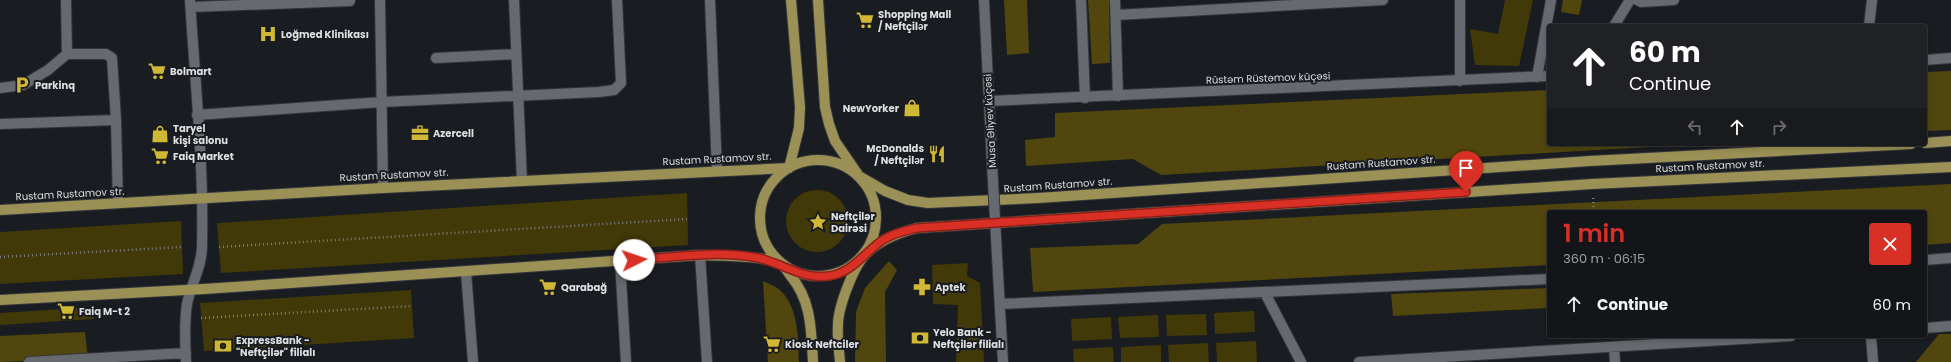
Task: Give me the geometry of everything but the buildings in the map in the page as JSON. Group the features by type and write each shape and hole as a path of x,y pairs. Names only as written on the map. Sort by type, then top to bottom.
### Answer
{"main road":[{"path":"789,168 799,128 800,107 791,0"},
{"path":"818,0 824,96 829,124 835,141 871,194 877,214 875,234 846,291 840,308 838,325 840,362"},
{"path":"1927,143 1951,141"},
{"name":"Rustam Rustamov str.","path":"859,176 885,191 908,200 928,203 950,203 1590,161 1873,146"},
{"path":"813,362 809,311 804,296 796,282 771,254 763,239 759,223 760,207 765,192 775,178 789,168 811,160 827,160 843,165 859,176"},
{"name":"Rustam Rustamov str.","path":"866,253 882,241 899,233 917,228 939,226 1592,184 1951,167"},
{"name":"Rustam Rustamov str.","path":"0,210 717,170 789,168"},
{"path":"0,300 466,272 700,255 758,258 782,265 799,274 817,277 835,275 852,267 866,253"}],"street":[{"path":"66,0 67,54"},
{"path":"380,0 383,188"},
{"path":"514,0 522,181"},
{"path":"197,115 382,102 600,92 614,90 621,83 617,0"},
{"path":"710,0 717,170"},
{"name":"Musa Əliyev küçəsi","path":"984,0 988,101 1003,362"},
{"path":"1081,0 1085,98"},
{"path":"1115,0 1118,96"},
{"path":"1116,15 1267,3 1383,0"},
{"path":"1460,0 1460,81"},
{"path":"1537,77 1551,0"},
{"path":"1615,24 1630,0"},
{"path":"1638,0 1641,2 1674,0"},
{"path":"1869,24 1872,0"},
{"path":"29,362 186,358 186,317 192,289 199,269 202,248 202,198 190,4 350,1"},
{"path":"0,88 23,85 48,70 67,54 106,54 112,58 116,120 118,203"},
{"path":"436,58 516,54"},
{"path":"1927,60 1951,58"},
{"name":"Rüstəm Rüstəmov küçəsi","path":"988,101 1085,98 1547,76"},
{"path":"0,124 116,120"},
{"path":"700,255 707,362"},
{"path":"1927,260 1951,258"},
{"path":"620,261 626,362"},
{"path":"466,272 473,362"},
{"path":"1000,304 1547,279"},
{"path":"1265,293 1301,362"},
{"path":"1927,328 1951,326"},
{"path":"1365,362 1471,359 1614,347 1650,340 1720,338"},
{"path":"1871,338 1873,362"},
{"path":"1614,347 1615,362"}],"path":[{"path":"1593,198 1594,210"},
{"path":"219,247 688,219"},
{"path":"0,257 182,247"},
{"path":"201,318 412,306"}],"shaded area":[{"path":"1004,0 1027,0 1029,53 1007,55"},
{"path":"1088,0 1109,0 1110,63 1092,64"},
{"path":"1505,0 1533,0 1519,66 1475,65 1470,29 1498,34"},
{"path":"1563,0 1582,0 1579,15 1561,12"},
{"path":"1951,71 1951,130 1927,131 1927,72"},
{"path":"1547,90 1547,146 1666,146 1161,175 1133,159 1026,166 1025,140 1055,137 1055,113"},
{"path":"1951,184 1951,243 1927,245 1927,210 1547,210 1547,265 1033,292 1030,248 1138,244 1162,224"},
{"path":"811,190 823,190 839,199 846,209 848,221 846,233 839,243 823,252 811,252 800,247 791,238 786,227 786,215 791,204 800,195"},
{"path":"687,193 688,245 221,273 217,223"},
{"path":"181,221 183,274 0,284 0,232"},
{"path":"889,261 897,270 885,292 886,362 855,362 856,312 865,288"},
{"path":"968,263 967,276 980,283 984,362 956,362 958,305 933,304 932,265"},
{"path":"763,281 780,290 788,299 792,307 795,316 799,362 768,362"},
{"path":"1547,288 1547,308 1393,316 1391,294"},
{"path":"411,290 414,338 204,351 200,303"},
{"path":"94,307 94,319 0,325 0,313"},
{"path":"1254,311 1255,332 1215,334 1214,313"},
{"path":"1206,314 1207,335 1167,336 1166,315"},
{"path":"1158,315 1159,337 1120,338 1118,317"},
{"path":"1111,317 1112,339 1072,341 1071,319"},
{"path":"85,332 88,359 0,362 0,336"},
{"path":"1939,334 1951,334 1951,362 1916,362"},
{"path":"1256,341 1257,362 1217,362 1216,343"},
{"path":"1208,343 1209,362 1169,362 1168,345"},
{"path":"1161,345 1161,362 1121,362 1121,347"},
{"path":"1113,347 1114,362 1074,362 1073,349"}],"place":[{"name":"Shopping Mall / Neftçilәr","path":"865,20"},
{"name":"Loğmed Klinikası","path":"268,34"},
{"name":"Bolmart","path":"157,71"},
{"name":"Parkinq","path":"22,85"},
{"name":"NewYorker","path":"912,108"},
{"name":"Azercell","path":"420,133"},
{"name":"Taryel kişi salonu","path":"160,134"},
{"name":"McDonalds / Neftçilәr","path":"937,154"},
{"name":"Faiq Market","path":"160,156"},
{"name":"Neftçilər Dairəsi","path":"818,222"},
{"name":"Qarabağ","path":"548,287"},
{"name":"Aptek","path":"922,287"},
{"name":"Faiq M-t 2","path":"66,311"},
{"name":"Yelo Bank - Neftçilər filialı","path":"920,338"},
{"name":"Kiosk Neftciler","path":"772,344"},
{"name":"ExpressBank - \"Neftçilər\" filialı","path":"223,346"}],"route":[{"path":"634,260 700,255 758,258 782,265 799,274 817,277 835,275 852,267 866,253 882,241 899,233 917,228 1466,192"}]}
